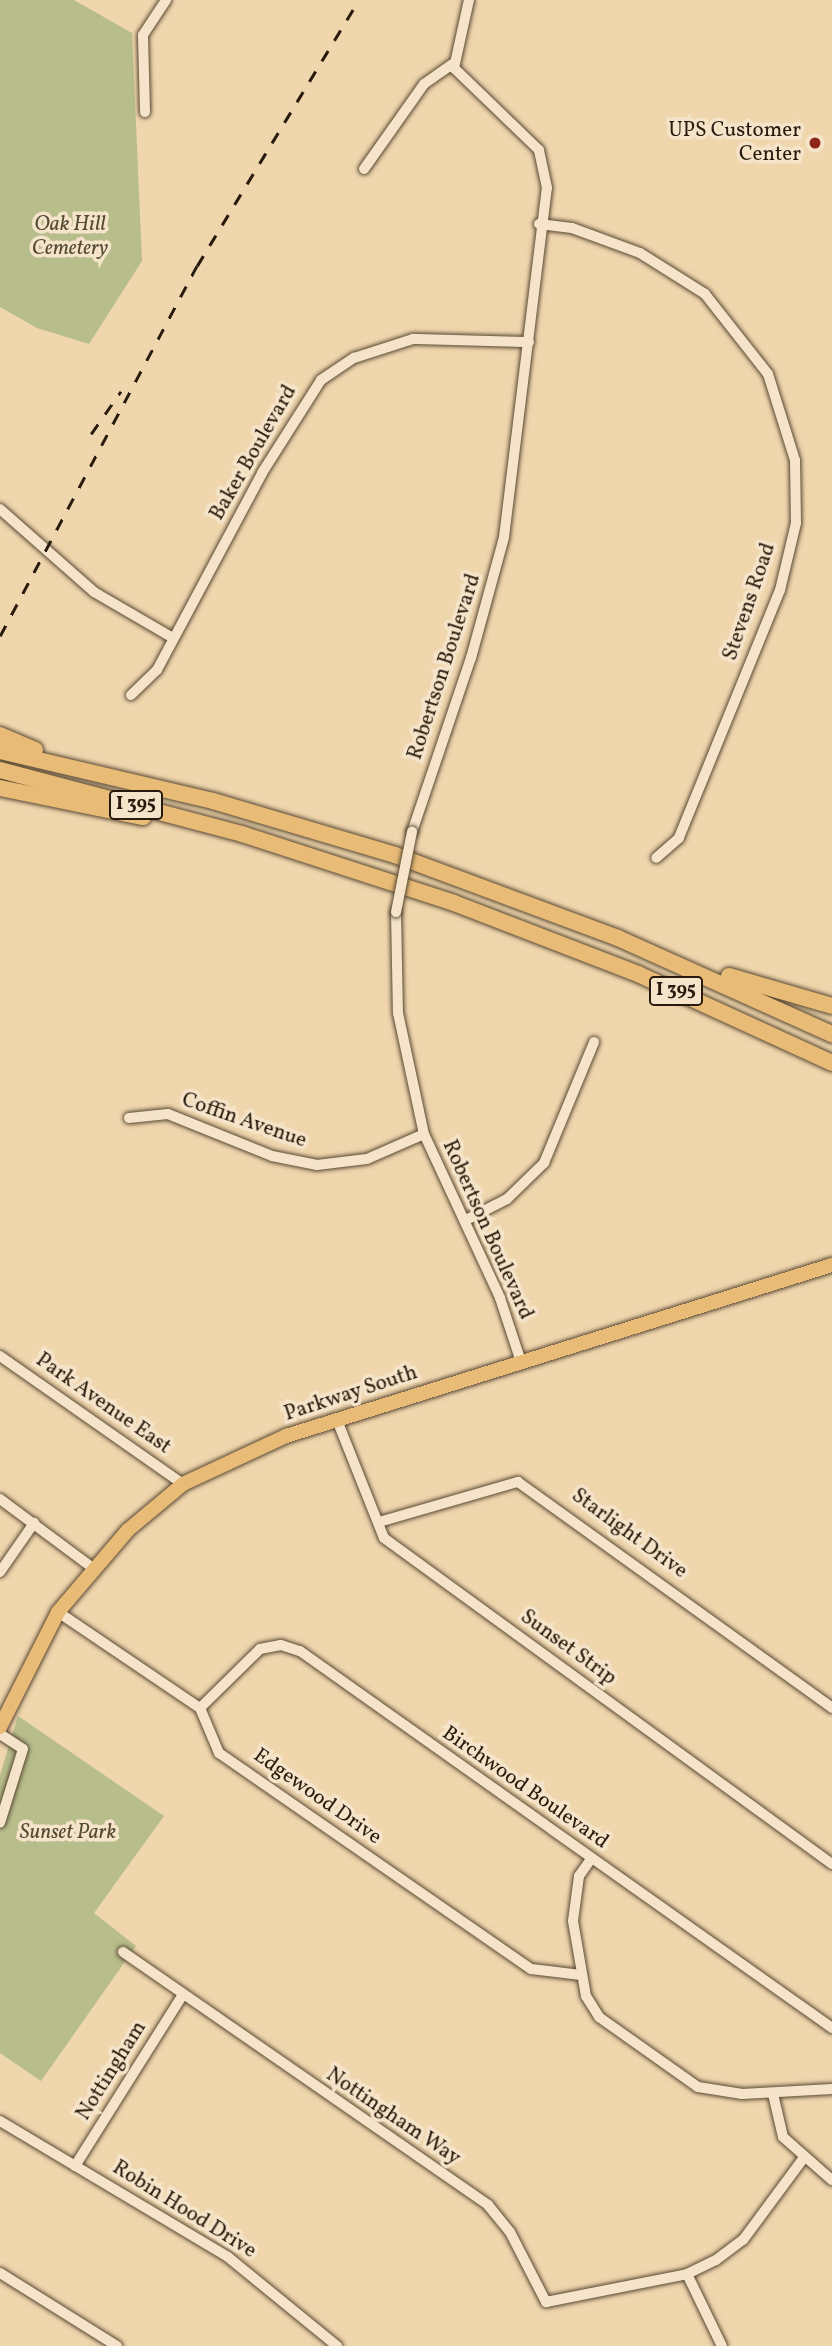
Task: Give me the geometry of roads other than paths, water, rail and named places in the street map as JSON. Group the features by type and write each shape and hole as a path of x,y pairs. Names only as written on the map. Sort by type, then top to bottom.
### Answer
{"highway":[{"path":"0,735 120,778"},
{"name":"I 395","path":"0,751 120,778 364,845 588,926 832,1034"},
{"name":"I 395","path":"0,770 272,843 569,946 832,1063"},
{"path":"0,788 272,843"},
{"path":"588,926 832,1006"}],"main road":[{"name":"Parkway South","path":"0,1727 58,1612 93,1568 183,1484 235,1457 337,1420 832,1265"}],"street":[{"path":"145,112 143,35 166,0"},
{"path":"364,169 424,84 453,64 469,0"},
{"name":"Robertson Boulevard","path":"453,64 539,150 547,179 539,224 518,456 495,574 412,832 396,912 398,1013 424,1134 466,1220 521,1362"},
{"name":"Stevens Road","path":"539,224 572,228 640,253 705,294 762,364 791,437 797,512 780,590 680,838 656,858"},
{"name":"Baker Boulevard","path":"131,695 157,670 296,413 321,380 354,358 413,339 529,342"},
{"path":"0,509 94,592 173,638"},
{"path":"466,1220 515,1194 544,1163 594,1042"},
{"name":"Coffin Avenue","path":"129,1118 168,1114 272,1156 317,1165 367,1159 424,1134"},
{"name":"Park Avenue East","path":"0,1356 183,1484"},
{"name":"Sunset Strip","path":"337,1420 384,1538 832,1864"},
{"name":"Starlight Drive","path":"379,1522 518,1482 832,1707"},
{"path":"0,1499 93,1568"},
{"path":"0,1572 34,1523"},
{"path":"58,1612 200,1708"},
{"name":"Birchwood Boulevard","path":"200,1708 260,1649 281,1645 300,1651 832,2028"},
{"name":"Edgewood Drive","path":"200,1708 219,1753 531,1969 581,1975"},
{"path":"0,1734 23,1749 0,1823"},
{"path":"591,1858 574,1895 581,1975 599,2017 698,2087 773,2094 832,2089"},
{"name":"Nottingham Way","path":"123,1952 182,1996 488,2205 510,2232 546,2302 687,2274"},
{"name":"Nottingham","path":"75,2166 182,1996"},
{"path":"773,2094 783,2137 803,2160 832,2180"},
{"name":"Robin Hood Drive","path":"0,2121 228,2257 337,2346"},
{"path":"722,2346 687,2274 743,2240 803,2160"},
{"path":"0,2273 117,2346"}],"railway":[{"path":"0,636 197,266 359,0"},
{"path":"91,434 121,391"}],"place":[{"name":"UPS Customer Center","path":"815,143"}],"park label":[{"name":"Oak Hill Cemetery","path":"70,237"},
{"name":"Sunset Park","path":"68,1833"}]}
